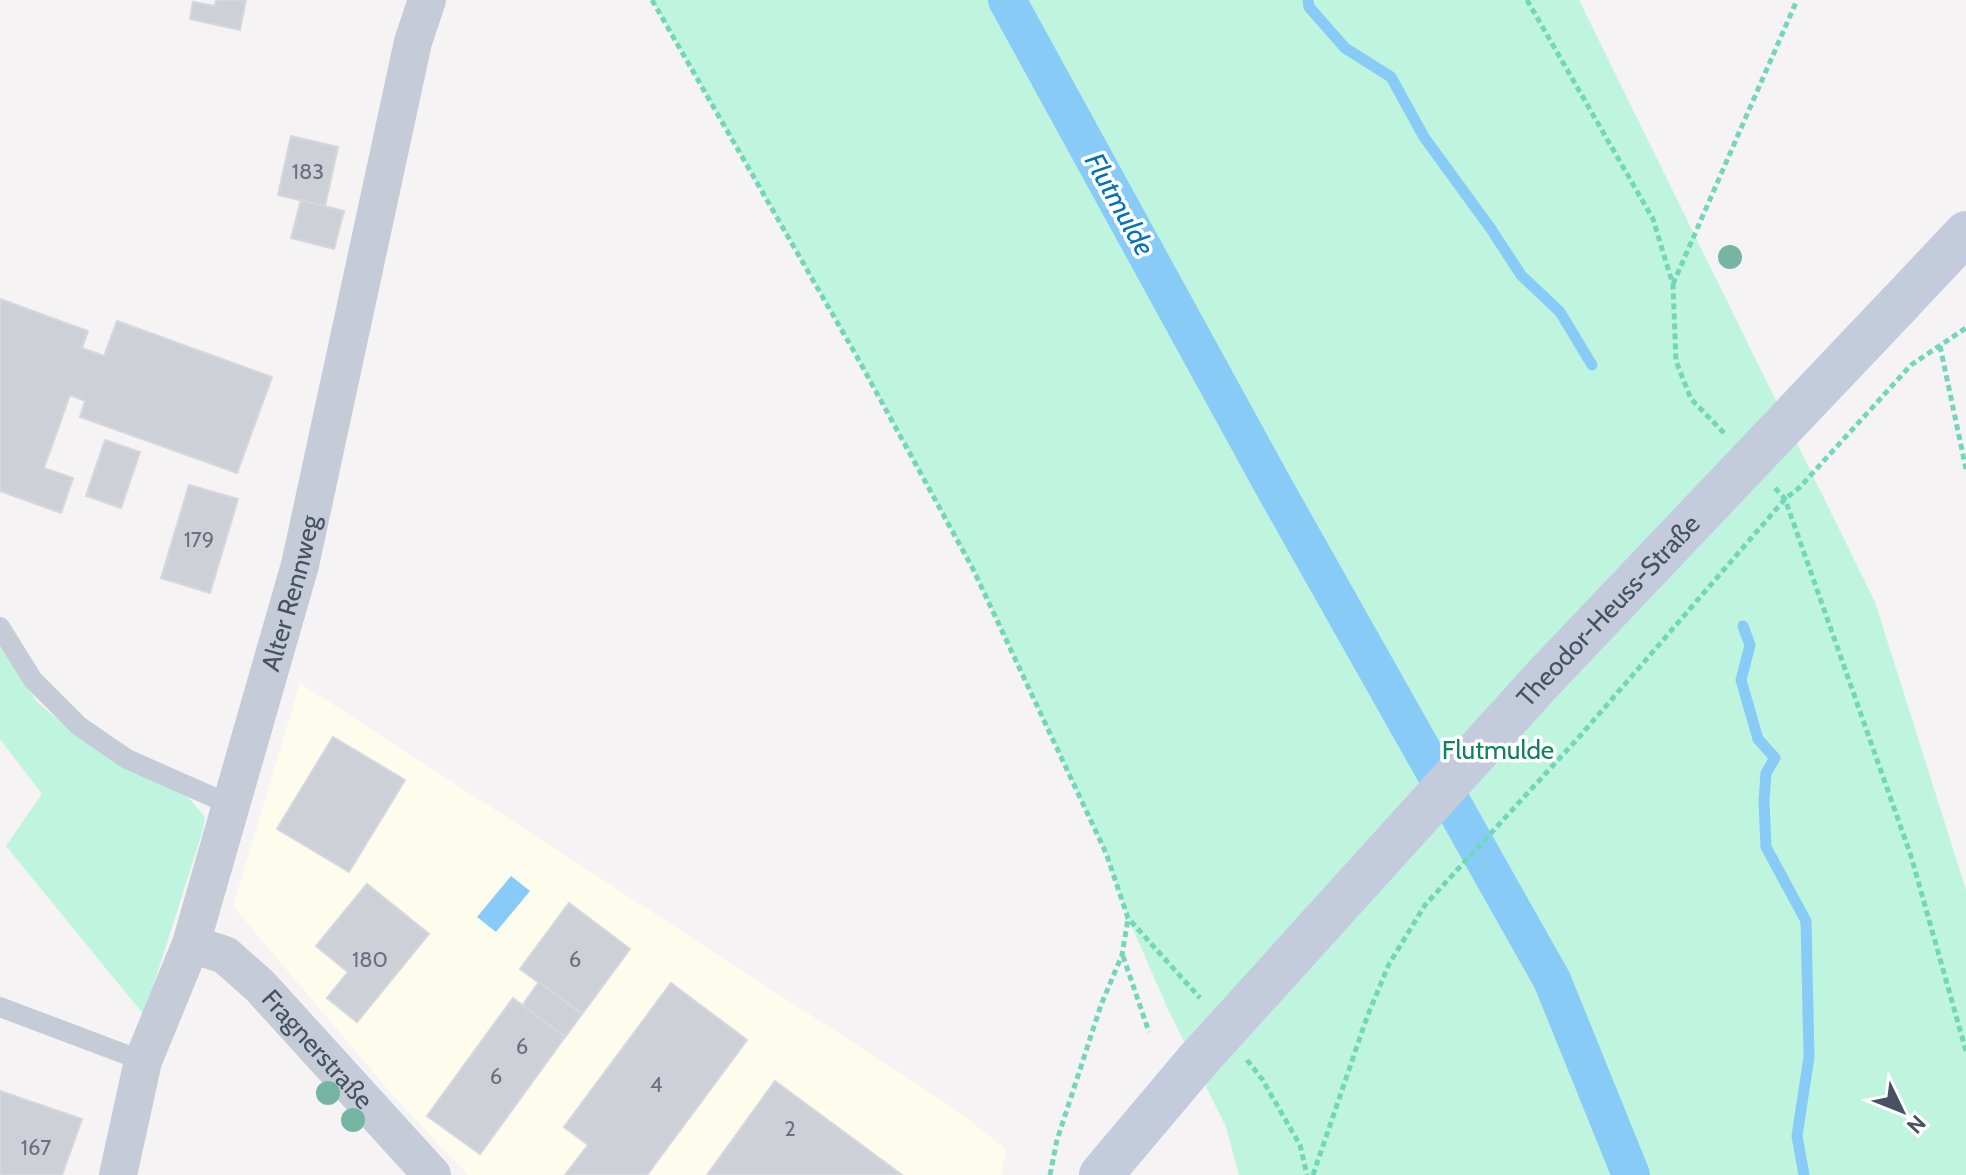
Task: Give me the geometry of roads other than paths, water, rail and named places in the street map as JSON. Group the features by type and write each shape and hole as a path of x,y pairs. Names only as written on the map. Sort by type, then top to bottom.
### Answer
{"main road":[{"name":"Theodor-Heuss-Straße","path":"1101,1175 1197,1061 1542,680 1966,233"}],"street":[{"name":"Alter Rennweg","path":"118,1175 143,1061 191,944 300,565 413,42 427,0"},
{"name":"Fragnerstraße","path":"191,944 225,955 260,986 432,1175"}],"lane":[{"path":"0,627 33,680 79,726 127,759 231,805"},
{"path":"0,1007 143,1061"}],"water":[{"path":"511,876 530,891 496,932 477,917"}],"waterway":[{"name":"Flutmulde","path":"1007,0 1274,487 1552,980 1631,1175"},
{"path":"1308,0 1309,7 1345,48 1391,77 1424,137 1521,275 1560,312 1592,365"},
{"path":"1743,626 1750,645 1741,680 1758,739 1775,758 1766,773 1766,847 1806,921 1809,1057 1797,1136 1804,1175"}]}
